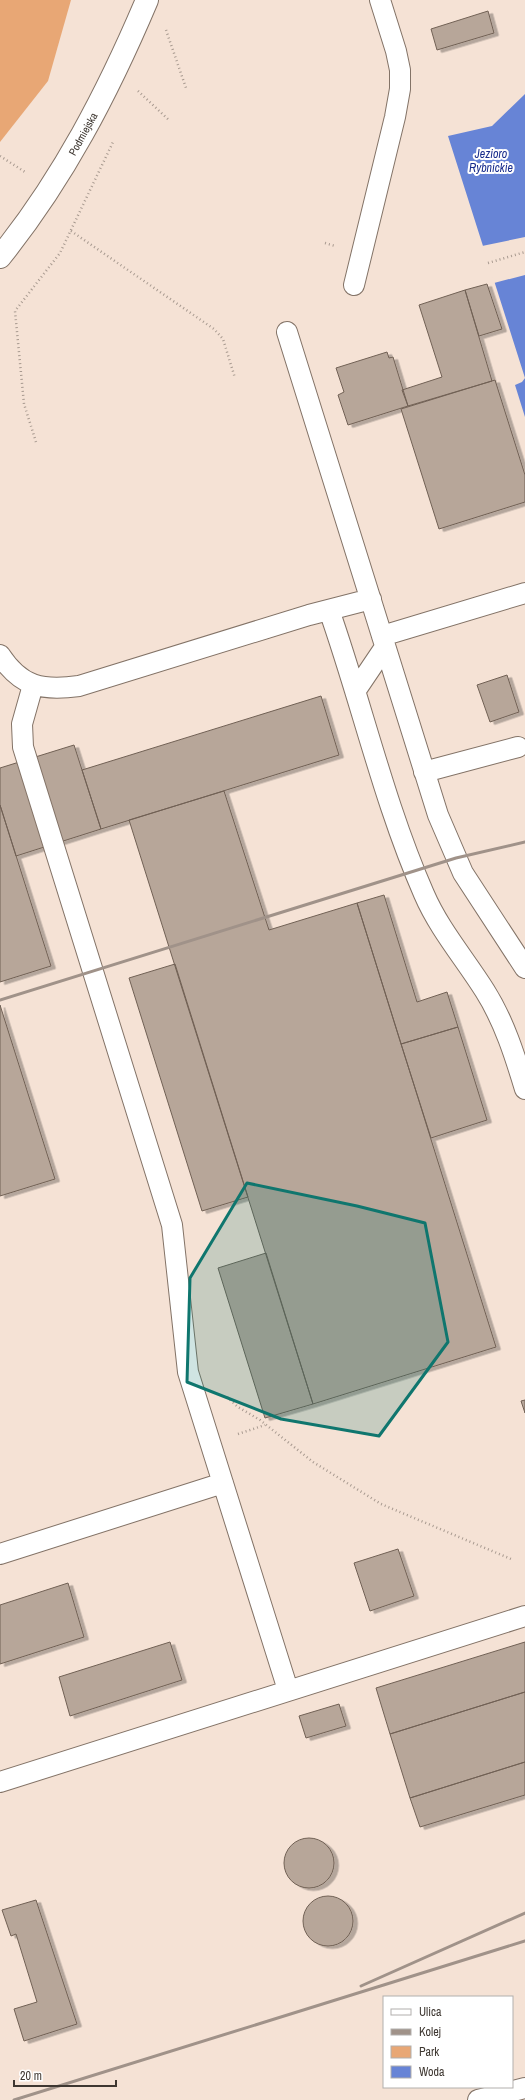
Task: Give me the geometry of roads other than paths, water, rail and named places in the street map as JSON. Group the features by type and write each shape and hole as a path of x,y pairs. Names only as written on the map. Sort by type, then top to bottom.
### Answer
{"street":[{"name":"Podmiejska","path":"0,257 51,189 78,144 112,78 147,0"}],"lane":[{"path":"354,285 385,160 400,89 400,70 396,51 380,0"},
{"path":"287,332 438,815 462,873 525,968"},
{"path":"356,690 384,641 525,593"},
{"path":"0,655 14,673 33,684 54,688 95,682 329,610 371,600"},
{"path":"329,610 356,690 398,826 424,895 437,919 496,1010 525,1089"},
{"path":"33,684 22,724 23,747 172,1225 188,1372 288,1690"},
{"path":"424,772 518,746"},
{"path":"0,1554 223,1483"},
{"path":"0,1782 525,1616"},
{"path":"478,2100 525,2088"}],"water":[{"name":"Jezioro Rybnickie","path":"525,94 525,378 448,136 492,126"},
{"path":"525,378 525,417 515,385 522,382"}],"railway":[{"path":"0,1000 456,858 525,842"},
{"path":"361,1986 525,1913"},
{"path":"14,2100 525,1941"}]}
